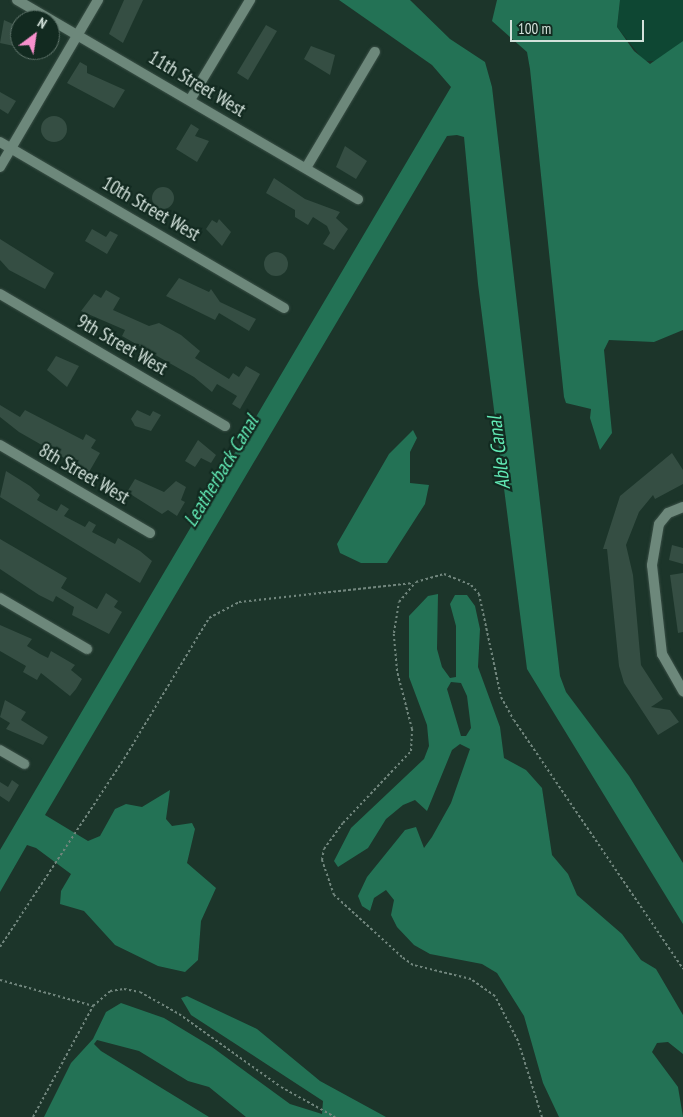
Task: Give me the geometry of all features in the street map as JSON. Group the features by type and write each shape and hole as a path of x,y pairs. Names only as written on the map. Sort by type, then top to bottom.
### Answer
{"street":[{"name":"11th Street West","path":"17,0 358,199"},
{"path":"0,167 98,0"},
{"path":"190,100 250,0"},
{"path":"306,168 375,52"},
{"name":"10th Street West","path":"0,142 284,308"},
{"name":"9th Street West","path":"0,294 226,426"},
{"name":"8th Street West","path":"0,446 150,533"},
{"path":"683,507 668,513 659,524 652,565 662,654 683,690"},
{"path":"0,598 87,649"},
{"path":"0,750 24,764"}],"path":[{"path":"0,947 214,615 239,602 416,582 444,574 471,585 479,594 505,705 683,969"},
{"path":"416,582 399,602 394,633 397,671 412,729 411,751 342,823 324,849 322,860 339,901 402,956 414,965 471,979 495,996 518,1041 542,1117"},
{"path":"0,980 93,1006"},
{"path":"33,1117 93,1006 110,991 140,992 335,1117"}],"shaded area":[{"path":"339,0 410,0 450,39 485,62 492,87 560,676 566,692 629,776 683,863 683,924 527,669 478,284 464,137 457,135 447,136 45,815 88,841 100,836 115,809 126,804 142,807 170,790 166,819 172,826 192,823 195,829 187,863 216,888 201,921 198,960 185,972 158,966 115,945 84,911 60,904 61,891 71,874 36,848 27,845 0,892 0,850 451,87 432,65"},
{"path":"497,0 620,0 617,27 634,51 650,64 683,41 683,330 654,342 609,340 604,350 612,433 600,450 590,418 591,409 566,403 564,397 530,69 527,52 492,21"},
{"path":"620,0 683,0 683,41 657,61 644,61 617,27"},
{"path":"413,430 417,438 410,452 410,483 429,485 425,504 387,563 361,563 340,553 337,544 389,454"},
{"path":"438,594 437,649 442,667 450,678 456,677 456,626 450,604 455,595 467,595 475,606 480,629 478,667 500,727 504,758 526,770 542,788 552,855 568,874 577,895 622,934 641,960 656,969 683,1015 683,1054 668,1042 657,1043 652,1052 678,1087 683,1117 559,1117 543,1083 524,1016 497,973 482,964 430,954 414,945 397,927 391,915 394,900 386,890 374,898 370,911 362,906 358,896 367,877 405,830 416,827 424,848 432,837 451,803 470,749 460,744 452,750 427,811 415,800 403,805 386,819 368,848 338,867 334,861 351,828 424,759 429,746 427,725 409,677 409,616 428,596","holes":["451,682 461,683 467,696 471,728 466,736 461,736 447,689"]},
{"path":"187,996 257,1029 320,1081 386,1117 246,1117 209,1087 188,1081 139,1051 97,1040 94,1044 101,1051 209,1117 44,1117 71,1063 93,1039 106,1012 121,1003 164,1018 212,1047 290,1104 322,1114 323,1101 191,1015 181,998"}],"building":[{"path":"124,0 143,0 123,43 109,34"},
{"path":"4,20 10,23 10,45 0,43"},
{"path":"266,25 277,31 248,80 237,73"},
{"path":"311,46 335,55 330,75 304,59"},
{"path":"80,62 87,66 87,73 125,90 114,108 67,83"},
{"path":"0,92 16,101 8,114 0,109"},
{"path":"54,116 63,120 67,129 63,138 54,142 45,138 41,129 45,120"},
{"path":"191,124 199,129 195,136 209,141 197,162 176,149"},
{"path":"345,146 367,161 356,179 336,167"},
{"path":"274,178 305,199 340,212 336,218 348,229 334,250 323,244 330,233 327,226 313,217 308,225 295,217 295,210 266,193"},
{"path":"163,187 171,190 174,198 171,206 163,209 155,206 152,198 155,190"},
{"path":"219,219 231,232 222,246 206,229 212,220 217,223"},
{"path":"92,229 106,237 110,231 118,235 107,254 85,241"},
{"path":"0,239 54,273 45,289 9,270 0,260"},
{"path":"276,252 284,256 288,264 284,272 276,276 268,272 264,264 268,256"},
{"path":"179,278 209,292 211,289 220,302 256,319 249,331 219,313 215,320 166,296"},
{"path":"106,290 120,298 113,310 149,326 159,323 181,335 200,351 195,358 229,379 233,373 239,377 246,366 260,374 240,409 232,404 237,396 217,384 212,392 194,377 122,336 125,330 81,311 94,294 101,298"},
{"path":"56,356 79,366 67,387 47,370"},
{"path":"0,405 20,417 25,410 83,440 86,434 96,440 91,448 100,453 89,472 19,432 0,417"},
{"path":"137,410 150,416 153,411 161,415 151,431 135,426 131,419"},
{"path":"198,440 216,455 211,463 201,458 195,467 185,461"},
{"path":"672,453 683,470 683,484 655,499 653,495 639,512 626,545 633,575 641,665 663,699 651,707 670,710 679,722 658,735 624,683 619,666 607,549 603,549 620,496"},
{"path":"6,471 30,486 40,495 37,500 57,511 61,504 69,509 64,516 85,527 89,521 96,525 92,532 115,544 118,538 140,551 152,561 140,583 0,497"},
{"path":"135,479 164,492 176,481 186,487 181,500 185,502 177,516 168,510 162,514 127,492"},
{"path":"0,539 67,578 61,588 97,609 106,593 118,601 114,607 122,612 109,634 72,615 74,607 56,596 53,602 0,569"},
{"path":"672,545 683,548 683,564 669,560"},
{"path":"683,573 683,632 678,633 670,575"},
{"path":"0,625 32,639 27,646 40,654 48,658 51,651 75,665 71,670 82,679 70,696 41,673 37,680 23,672 26,666 0,651"},
{"path":"5,700 26,712 21,720 48,737 43,745 6,729 10,723 0,717"},
{"path":"12,780 19,785 9,802 0,796 0,782 8,787"}],"water label":[{"name":"Able Canal","path":"499,453"},
{"name":"Leatherback Canal","path":"221,471"}]}
